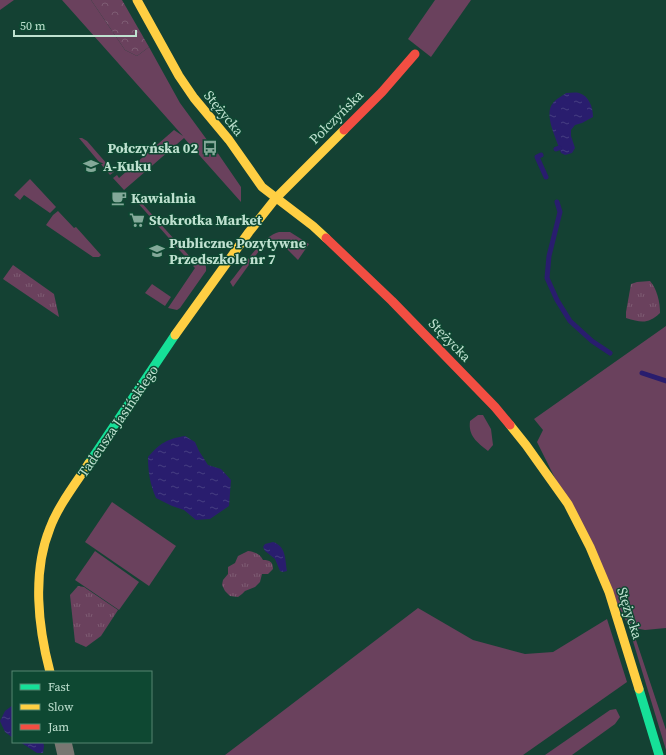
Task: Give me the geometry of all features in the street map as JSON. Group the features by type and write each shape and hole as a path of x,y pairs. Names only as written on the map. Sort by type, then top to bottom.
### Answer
{"street":[{"name":"Stężycka","path":"137,0 179,76 194,98 229,140 262,187 313,226 342,252 495,407 526,444 568,504 590,547 609,592 659,755"},
{"name":"Połczyńska","path":"276,198 382,92 415,54"},
{"name":"Tadeusza Jasińskiego","path":"50,671 44,646 38,583 42,551 50,527 68,495 172,340 249,232 276,198"},
{"path":"63,743 66,755"}],"green space":[{"path":"0,0 14,0 0,10"},
{"path":"62,0 91,0 125,50 137,56 149,47 180,103 210,144 206,147 213,155 217,152 241,187 241,202 184,138 124,190 113,178 117,175 119,178 174,130 183,136"},
{"path":"91,0 122,0 149,47 137,56 125,50"},
{"path":"435,0 471,0 431,57 408,39"},
{"path":"79,138 87,141 114,172 110,175"},
{"path":"30,179 56,207 50,213 24,195 20,200 14,195"},
{"path":"139,200 192,259 190,262 137,202"},
{"path":"58,211 74,228 76,227 101,255 99,257 93,257 46,225"},
{"path":"279,232 290,232 309,244 298,260 279,241 264,244 233,287 230,282 253,253 266,240"},
{"path":"201,259 206,266 206,271 180,308 177,310 168,308 195,268 193,266"},
{"path":"13,265 54,294 59,317 3,279"},
{"path":"650,281 658,296 660,313 652,319 644,322 626,318 631,284"},
{"path":"152,284 171,297 165,306 145,293"},
{"path":"666,326 666,628 645,630 629,627 537,442 543,430 534,419"},
{"path":"478,415 483,415 491,429 493,445 488,451 477,442 470,431 470,421"},
{"path":"112,502 176,546 149,586 85,542"},
{"path":"95,551 139,582 119,610 75,580"},
{"path":"248,551 257,554 263,560 268,560 271,562 273,569 268,574 262,574 260,582 255,587 245,591 238,597 230,596 222,585 223,580 228,574 228,567 235,563 238,556"},
{"path":"78,586 84,587 118,610 101,636 86,647 75,642 70,595"},
{"path":"418,608 473,640 525,654 553,652 607,619 627,682 523,755 225,755"},
{"path":"635,637 666,730 666,750 632,638"},
{"path":"616,709 620,717 615,724 572,755 545,755 610,710"}],"water":[{"path":"566,93 582,94 588,99 593,117 575,125 571,130 571,136 575,148 572,153 565,155 561,153 549,114 553,103"},
{"path":"185,436 195,442 208,465 221,469 231,480 229,506 210,519 196,520 184,510 156,498 152,488 148,457 164,442"},
{"path":"273,542 283,550 287,571 280,571 275,559 265,551 263,547 265,544"},
{"path":"12,706 12,737 5,732 0,721 5,711"},
{"path":"22,743 43,743 43,753 37,753"}],"waterway":[{"path":"541,155 537,157 546,177"},
{"path":"557,202 560,212 549,256 547,278 557,300 570,321 592,341 610,353"},
{"path":"642,373 666,381"}],"traffic: fast":[{"path":"89,463 175,335"},
{"path":"639,689 659,755"}],"traffic: slow":[{"path":"137,0 179,76 194,98 229,140 262,187 313,226 326,238"},
{"path":"175,335 249,232 276,198 344,130"},
{"path":"510,425 568,504 590,547 609,592 639,689"},
{"path":"50,671 42,637 39,600 39,581 44,545 53,520 89,463"}],"traffic: jam":[{"path":"344,130 382,92 415,54"},
{"path":"326,238 392,301 495,407 510,425"}],"place":[{"name":"Połczyńska 02","path":"210,148"},
{"name":"A-Kuku","path":"91,166"},
{"name":"Kawialnia","path":"119,198"},
{"name":"Stokrotka Market","path":"137,220"},
{"name":"Publiczne Pozytywne Przedszkole nr 7","path":"157,251"}]}
